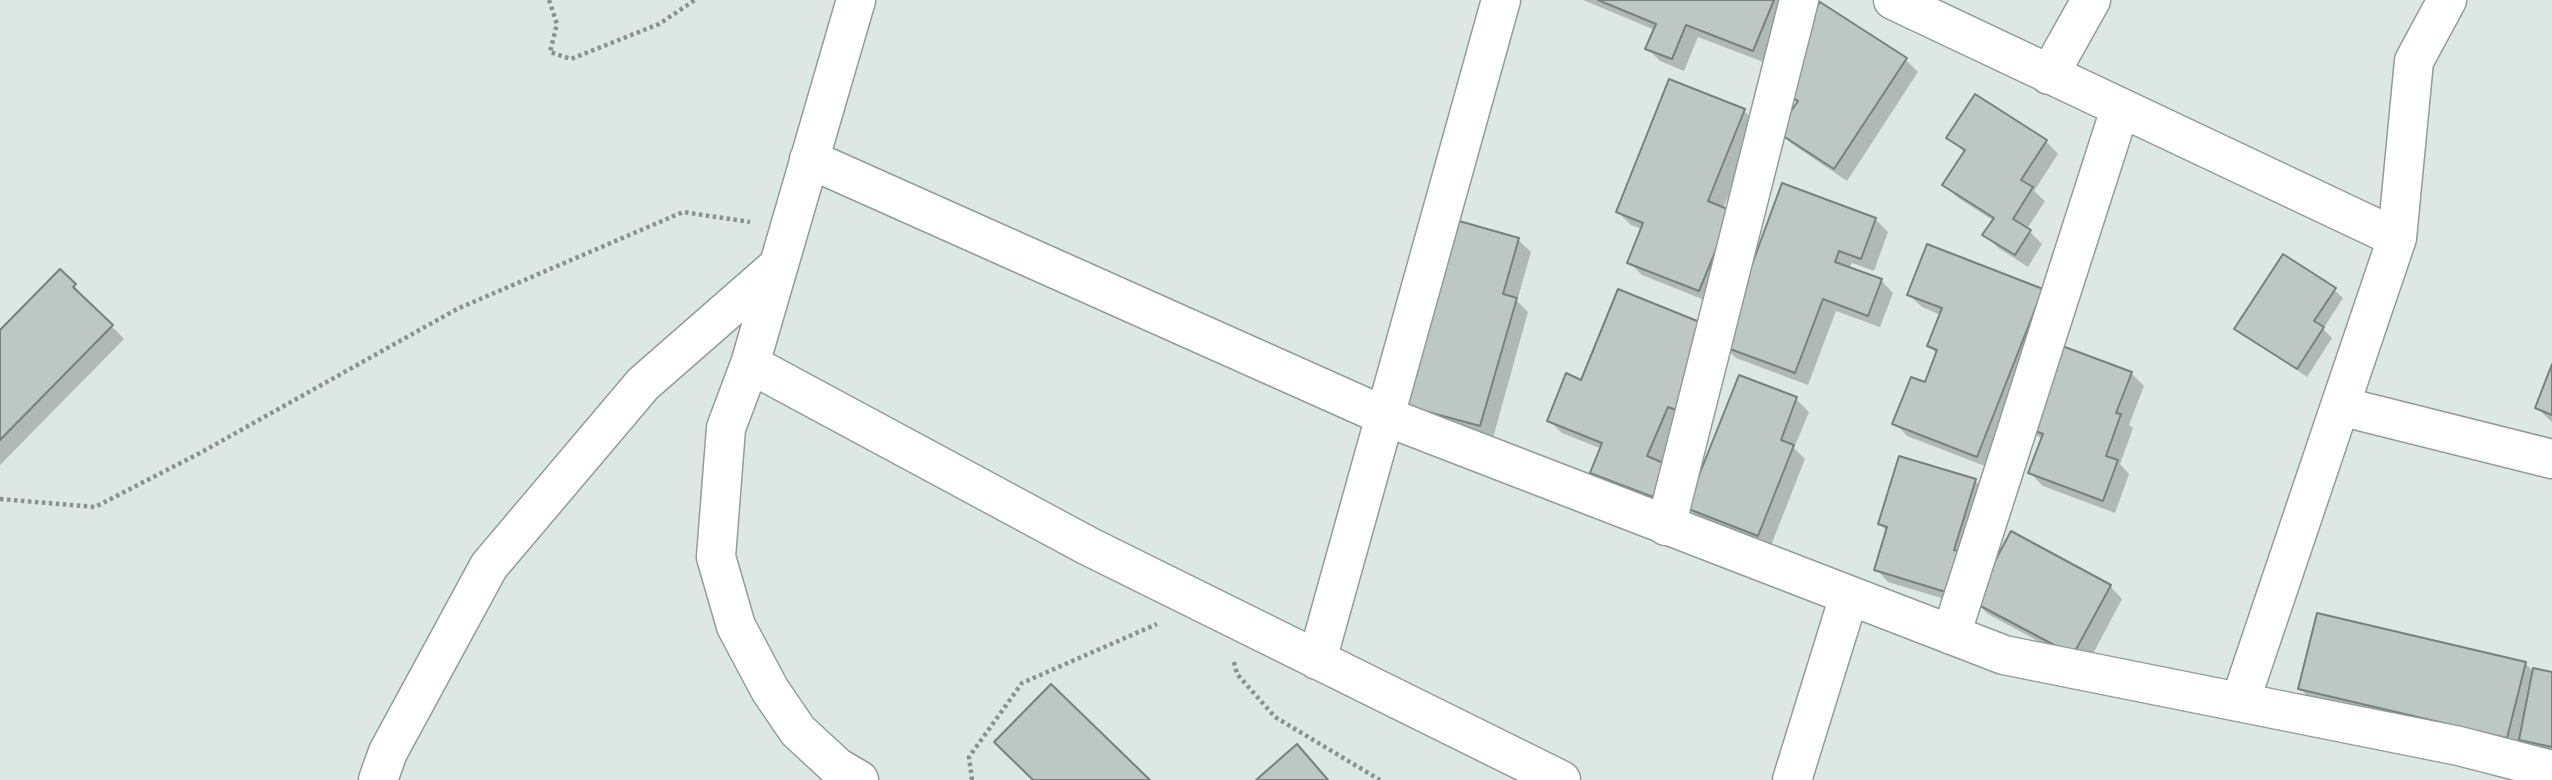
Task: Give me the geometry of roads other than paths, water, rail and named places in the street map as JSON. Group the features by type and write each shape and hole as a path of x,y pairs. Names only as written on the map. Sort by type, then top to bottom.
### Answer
{"street":[{"path":"856,0 750,364 726,428 716,557 736,626 770,690 799,731 837,767 859,780"},
{"path":"1317,660 1387,417 1501,0"},
{"path":"1665,526 1799,0"},
{"path":"1893,0 2397,238"},
{"path":"2049,75 2091,0"},
{"path":"2239,702 2397,238 2414,61 2447,0"},
{"path":"1951,635 2120,108"},
{"path":"809,159 1387,417 2004,655 2459,746 2552,770"},
{"path":"378,780 388,752 489,566 643,384 779,265"},
{"path":"750,364 1088,546 1561,780"},
{"path":"2340,406 2552,459"},
{"path":"1792,780 1849,596"}]}
